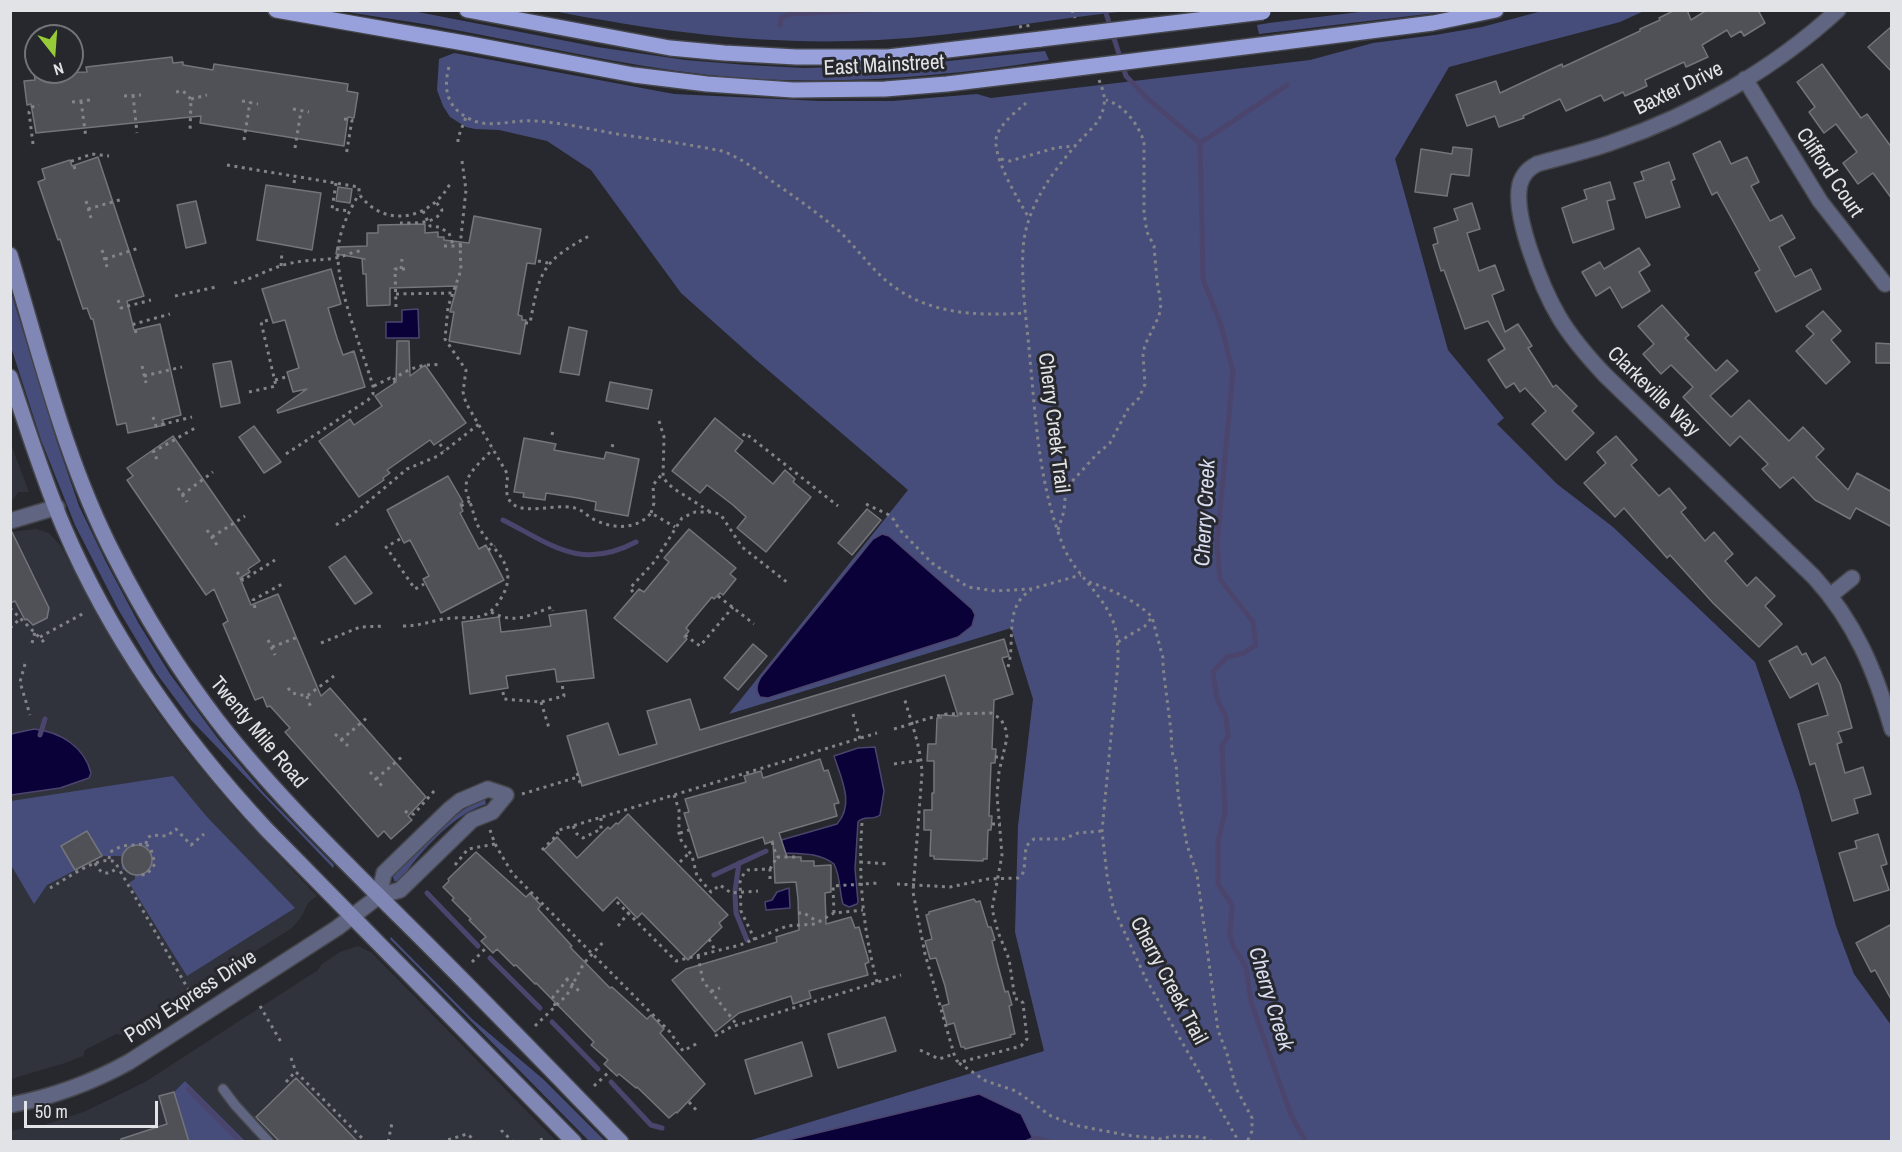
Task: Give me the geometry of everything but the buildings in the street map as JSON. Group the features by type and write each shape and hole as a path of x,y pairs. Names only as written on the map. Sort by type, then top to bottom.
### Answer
{"main road":[{"name":"East Mainstreet","path":"276,10 634,75 707,84 793,90 885,89 947,84 1433,22 1496,10"},
{"name":"East Mainstreet","path":"468,10 670,48 786,57 888,57 1267,11"},
{"name":"Twenty Mile Road","path":"10,255 74,462 113,555 147,616 196,692 248,758 379,896 621,1142"},
{"path":"10,377 71,545 100,602 136,662 174,718 243,804 574,1142"}],"street":[{"name":"Baxter Drive","path":"1523,176 1528,169 1537,164 1612,142 1665,121 1715,97 1795,46 1838,10"},
{"name":"Clifford Court","path":"1745,79 1820,201 1886,284"},
{"name":"Clarkeville Way","path":"1523,176 1518,203 1530,247 1545,289 1575,341 1605,375 1831,595 1855,631 1872,666 1892,729"},
{"path":"10,521 57,507"},
{"path":"1831,595 1852,578"},
{"name":"Pony Express Drive","path":"10,1105 52,1096 106,1075 192,1022 353,917 379,896 400,890 471,820 492,812 506,795 488,789 460,801 384,873 379,896"}],"lane":[{"path":"223,1089 269,1142"}],"path":[{"path":"1072,10 1077,23"},
{"path":"449,68 445,82 447,96 453,106 476,122 493,124 535,121 722,151 738,158 818,214 841,233 884,278 912,296 948,311 961,313 984,315 1026,313"},
{"path":"1057,531 1064,511 1066,489 1110,443 1128,409 1143,391 1145,384 1143,354 1159,316 1161,304 1154,246 1147,232 1144,213 1144,142 1141,133 1126,113 1115,103 1106,100 1098,77"},
{"path":"176,92 183,91 191,99 207,94"},
{"path":"133,95 137,133"},
{"path":"124,96 141,95"},
{"path":"190,132 191,99"},
{"path":"72,102 90,100"},
{"name":"Cherry Creek Trail","path":"1106,100 1096,122 1049,179 1029,219 1023,250 1026,313 1041,471 1057,531 1070,560 1110,614 1117,642 1118,663 1102,831 1113,907 1146,979 1239,1142"},
{"path":"81,101 86,138"},
{"path":"242,101 258,104"},
{"path":"244,140 250,102"},
{"path":"1026,104 1011,116 999,131 996,147 999,159 1029,219"},
{"path":"33,144 29,112 32,107 39,105"},
{"path":"293,109 309,112"},
{"path":"295,148 301,111"},
{"path":"458,142 466,117"},
{"path":"344,118 352,120 346,156"},
{"path":"999,159 1010,161 1055,148 1074,147"},
{"path":"75,169 72,161 92,154 109,156"},
{"path":"462,161 466,199 461,270 453,293 445,339 464,365 466,375 463,396 508,475 506,489 510,502 523,507 572,507 598,521 620,526 633,525 642,522 651,513 654,503 653,485 663,473"},
{"path":"227,165 359,187 359,194 339,242 338,258 344,300 374,391 371,397 286,454"},
{"path":"294,183 295,177"},
{"path":"359,194 377,212 400,215 423,211 444,194 451,182"},
{"path":"336,183 332,209 350,211"},
{"path":"88,209 123,199"},
{"path":"86,201 91,218"},
{"path":"400,215 400,224 427,221 442,212 436,202"},
{"path":"423,211 430,226 439,227 449,233 453,245"},
{"path":"525,322 530,323 539,279 548,263 563,250 589,236"},
{"path":"444,246 462,246"},
{"path":"105,259 139,248"},
{"path":"102,250 107,267"},
{"path":"281,266 282,251"},
{"path":"234,283 252,279 281,266 309,259 338,258 354,251 362,251"},
{"path":"401,269 402,259"},
{"path":"538,261 548,263"},
{"path":"396,307 395,269 409,269"},
{"path":"175,296 216,287"},
{"path":"396,294 453,293"},
{"path":"118,300 121,308 151,300"},
{"path":"136,333 134,324 170,314"},
{"path":"249,392 276,386 261,322 269,320"},
{"path":"359,356 364,355"},
{"path":"373,386 387,379 394,381 422,366 440,365"},
{"path":"142,366 146,383"},
{"path":"144,376 182,367"},
{"path":"275,380 286,377"},
{"path":"153,417 156,426 192,417"},
{"path":"659,421 664,437 663,473 668,484 711,512 723,517 735,537 748,552 788,583"},
{"path":"336,525 411,467 444,452 479,424"},
{"path":"157,459 153,452 195,428"},
{"path":"552,435 553,430"},
{"path":"742,436 746,433 790,472 838,506"},
{"path":"612,447 614,441"},
{"path":"440,444 444,452"},
{"path":"492,615 509,579 495,546 478,525 465,487 467,478 493,449"},
{"path":"182,495 213,472"},
{"path":"379,483 384,488"},
{"path":"178,488 187,502"},
{"path":"690,498 693,493"},
{"path":"461,506 470,501"},
{"path":"866,504 889,515 899,529 932,562 968,587 995,591 1031,589 1081,575"},
{"path":"633,591 630,588 649,568 686,514 711,512"},
{"path":"651,513 675,527"},
{"path":"212,537 245,516"},
{"path":"598,521 599,516"},
{"path":"207,530 217,545"},
{"path":"735,537 738,533"},
{"path":"400,539 386,547 415,589 424,584"},
{"path":"488,550 495,546"},
{"path":"662,548 666,552"},
{"path":"237,572 243,580 275,560"},
{"path":"1087,582 1102,586 1136,604 1152,617 1164,658 1163,667 1178,794 1187,845 1197,874 1218,1030 1236,1088 1252,1118 1252,1131 1248,1142"},
{"path":"255,608 253,600 284,583"},
{"path":"1008,667 1012,648 1011,625 1015,607 1018,600 1031,589"},
{"path":"718,596 754,624"},
{"path":"403,626 419,626 449,619 492,615 520,619 552,606 553,611"},
{"path":"685,635 700,646 733,607"},
{"path":"10,608 47,645"},
{"path":"40,637 86,612"},
{"path":"1117,642 1145,626 1152,617"},
{"path":"10,628 21,618"},
{"path":"321,643 360,627 385,626"},
{"path":"32,643 35,632"},
{"path":"272,647 298,637"},
{"path":"268,640 275,655"},
{"path":"25,664 20,682 30,715"},
{"path":"288,688 292,693 307,696 334,676"},
{"path":"503,692 504,699 541,702 564,696 562,684"},
{"path":"307,696 313,709"},
{"path":"904,698 922,760 923,782 913,883 926,951 958,1062 986,1081 1016,1091 1051,1116 1074,1125 1162,1139 1172,1136 1203,1137 1213,1142"},
{"path":"541,702 549,728"},
{"path":"894,729 947,714 992,713 1001,719 1006,730 1007,738 997,795 1003,846 992,903 998,932 1009,958 1013,1000 1020,999 1023,1003 1027,1039 1018,1047 958,1062"},
{"path":"853,714 860,739"},
{"path":"341,740 369,716"},
{"path":"335,734 348,746"},
{"path":"542,850 558,834 556,831 877,734"},
{"path":"920,754 928,753"},
{"path":"376,779 404,754"},
{"path":"995,757 1002,758"},
{"path":"894,764 922,760"},
{"path":"370,772 382,786"},
{"path":"521,795 578,775 581,786"},
{"path":"405,811 414,814 435,790"},
{"path":"674,795 679,810 679,833 690,852 697,876 711,892 720,885 731,893 758,891"},
{"path":"573,826 577,834 583,838 602,831 601,818"},
{"path":"919,821 924,821"},
{"path":"862,823 858,885 867,948 877,982"},
{"path":"992,824 1000,824"},
{"path":"489,826 495,844 512,873 674,1036 683,1051 698,1043"},
{"path":"146,844 147,838 152,835 167,836 176,829 191,845 204,834"},
{"path":"679,833 689,830"},
{"path":"897,884 913,883 950,887 988,879 1018,878 1022,875 1026,846 1034,840 1063,839 1078,833 1102,831"},
{"path":"771,883 770,869 777,857 772,842"},
{"path":"109,860 110,852 122,846 146,844 151,849 155,864 147,874 137,876"},
{"path":"458,867 455,865 468,849 495,844"},
{"path":"680,862 690,852"},
{"path":"777,857 796,857"},
{"path":"50,888 95,863 109,860 115,862 191,994"},
{"path":"860,862 888,864"},
{"path":"95,863 99,871 104,874 118,868"},
{"path":"755,940 741,911 740,882 746,871 770,869"},
{"path":"834,913 832,886 879,883"},
{"path":"617,902 676,961 755,940 781,928 810,925 834,913 863,910"},
{"path":"618,926 630,913"},
{"path":"798,913 804,913 818,922"},
{"path":"781,928 782,935"},
{"path":"993,934 998,932"},
{"path":"710,939 716,952"},
{"path":"535,1026 567,995 592,952 604,940"},
{"path":"472,962 487,947"},
{"path":"698,956 703,981 737,1025"},
{"path":"715,1036 724,1029 802,1003 901,975"},
{"path":"555,1006 553,997 567,979 580,993"},
{"path":"711,992 720,988"},
{"path":"260,1006 281,1042"},
{"path":"920,1050 939,1059 954,1054"},
{"path":"291,1058 296,1072 366,1142"},
{"path":"594,1086 611,1070"},
{"path":"286,1082 296,1072"},
{"path":"689,1102 697,1111"},
{"path":"388,1142 392,1123"},
{"path":"501,1132 513,1142"},
{"path":"441,1142 467,1134 473,1142"}],"shaded area":[{"path":"1376,10 1452,11 1259,34 1257,25 1269,23"},
{"path":"342,11 413,11 597,47 685,60 747,65 804,68 910,65 1045,51 1049,60 965,72 879,79 751,79 643,66"},
{"path":"553,11 1126,11 909,38 796,41 674,31"},
{"path":"1542,11 1644,11 1620,22 1449,67 1395,159 1448,350 1504,418 1497,424 1557,484 1613,527 1755,662 1799,791 1836,926 1854,974 1891,1025 1891,1141 748,1141 1044,1051 1015,932 1018,826 1033,699 1011,628 729,714 908,490 681,293 591,170 547,141 499,130 466,127 450,117 437,90 439,59 454,53 674,94 820,101 893,101 977,94 991,98 1310,60 1373,43 1482,27"},
{"path":"11,292 79,506 139,624 170,674 219,740 263,792 334,865 333,868 191,720 157,674 118,609 75,525 41,440 11,347"},
{"path":"418,309 419,338 386,338 386,322 402,322 402,310"},
{"path":"10,442 29,492 18,492 11,503"},
{"path":"36,529 49,533 60,545 116,646 155,709 185,749 235,809 317,896 308,903 302,916 292,928 123,1035 116,1034 85,1050 83,1056 11,1079 10,532"},
{"path":"882,534 889,536 972,609 975,615 972,626 958,637 768,698 760,697 757,687 761,677 873,539"},
{"path":"34,729 53,733 77,748 88,763 91,773 89,778 60,788 11,795 11,734"},
{"path":"875,747 884,791 880,815 858,822 855,869 858,902 849,907 843,904 834,864 822,857 781,853 778,841 837,824 845,808 846,799 834,756 858,748"},
{"path":"173,776 207,817 295,908 187,976 129,883 135,879 135,875 122,869 121,856 102,856 47,885 34,904 11,865 11,801"},
{"path":"485,799 486,804 465,814 446,828 420,854 401,879 394,881 393,876 448,821 473,804"},
{"path":"789,888 790,908 766,910 765,902 772,900 777,892"},
{"path":"391,937 472,1019 543,1079 605,1141 589,1141 390,939"},
{"path":"358,946 372,953 556,1141 245,1141 185,1081 174,1092 189,1141 11,1141 10,1131 44,1125 86,1111 145,1082 318,970 322,964 340,952"},
{"path":"185,1081 245,1141 189,1141 174,1092"},
{"path":"979,1094 1021,1114 1034,1141 784,1141"}],"waterway":[{"path":"780,25 781,18 790,14 871,10"},
{"name":"Cherry Creek","path":"1105,10 1126,76 1148,99 1200,143 1203,279 1221,325 1233,372 1217,543 1220,579 1253,622 1256,645 1244,653 1227,657 1213,672 1217,699 1226,717 1228,736 1222,746 1225,812 1218,842 1218,884 1232,905 1230,934 1233,946 1246,967 1251,1002 1291,1115 1306,1142"},
{"path":"1200,143 1287,85"},
{"path":"503,520 552,546 583,554 599,554 617,550 636,542"},
{"path":"40,735 45,719"},
{"path":"714,875 766,851"},
{"path":"735,891 739,863"},
{"path":"427,893 478,946"},
{"path":"735,895 736,913 747,940"},
{"path":"490,958 540,1008"},
{"path":"552,1022 598,1069"},
{"path":"611,1082 651,1125 662,1128"},
{"path":"188,1089 241,1142"},
{"path":"1027,1142 1036,1138 1050,1142"}]}
